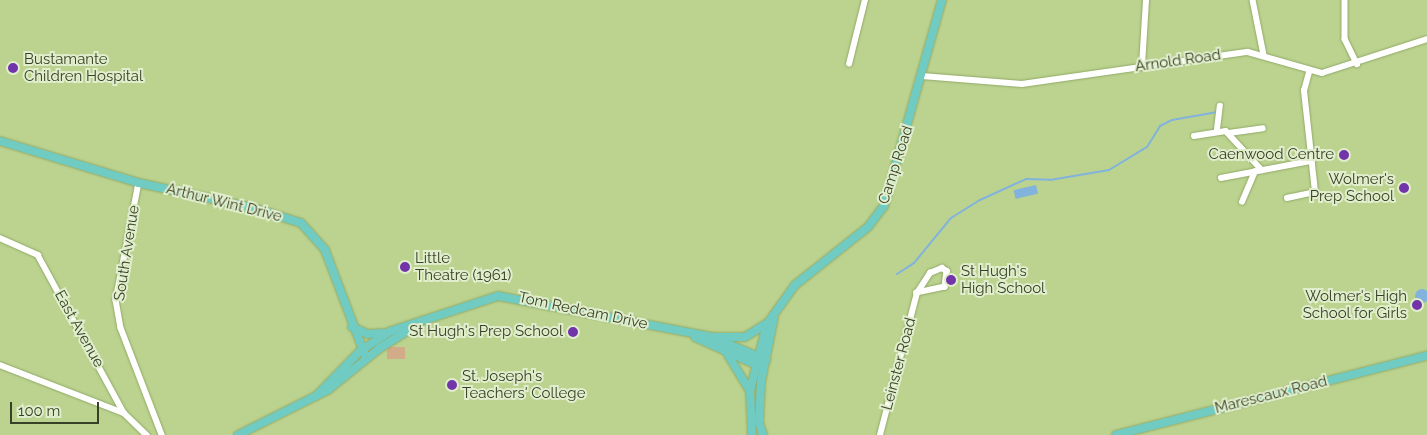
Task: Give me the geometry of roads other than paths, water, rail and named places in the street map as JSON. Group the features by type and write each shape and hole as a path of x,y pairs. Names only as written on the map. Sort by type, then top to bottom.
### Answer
{"main road":[{"name":"Camp Road","path":"752,435 750,391 756,361 767,324 800,280 878,216 896,169 942,0"},
{"name":"Arthur Wint Drive","path":"0,141 139,183 254,208 301,224 325,250 360,351 366,358"},
{"name":"Tom Redcam Drive","path":"316,396 360,351 391,331 420,323 483,298 513,296 690,334 712,337 756,361"},
{"name":"Camp Road","path":"763,435 759,414 765,364 774,317"},
{"name":"Tom Redcam Drive","path":"240,434 316,396 366,358 420,323"},
{"path":"712,337 745,337 767,324"},
{"path":"352,327 368,334 391,331"},
{"name":"Tom Redcam Drive","path":"690,334 725,352 765,364"},
{"path":"725,352 750,391"},
{"name":"Marescaux Road","path":"1116,435 1427,356"}],"street":[{"path":"849,64 865,0"},
{"path":"1142,66 1146,0"},
{"path":"1254,0 1264,55"},
{"path":"1345,0 1345,39 1357,64"},
{"path":"1287,198 1315,192 1304,91 1309,72 1357,64 1427,39"},
{"name":"Arnold Road","path":"922,76 1022,84 1248,52 1264,55 1309,72"},
{"path":"1217,129 1220,106"},
{"path":"1229,134 1263,128"},
{"path":"1194,136 1217,129 1229,134 1258,171"},
{"path":"1221,178 1311,161"},
{"path":"1242,202 1258,171"},
{"name":"South Avenue","path":"139,183 116,300 121,328 162,435"},
{"name":"East Avenue","path":"0,238 38,255 124,413 147,435"},
{"name":"Leinster Road","path":"880,435 917,293 930,273 942,268 947,271 945,287 917,293"},
{"path":"0,365 124,413"}],"water":[{"path":"1036,185 1038,194 1016,199 1014,190"},
{"path":"1422,289 1427,291 1429,296 1427,301 1422,303 1417,301 1415,296 1417,291"}],"waterway":[{"path":"897,274 914,263 951,218 980,200 1026,179 1050,180 1109,170 1147,147 1160,126 1172,120 1217,112"}],"place":[{"name":"Bustamante Children Hospital","path":"13,68"},
{"name":"Caenwood Centre","path":"1344,155"},
{"name":"Wolmer's Prep School","path":"1404,188"},
{"name":"Little Theatre (1961)","path":"405,267"},
{"name":"St Hugh's High School","path":"951,280"},
{"name":"Wolmer's High School for Girls","path":"1417,305"},
{"name":"St Hugh's Prep School","path":"573,332"},
{"name":"St. Joseph's Teachers' College","path":"452,385"}]}
